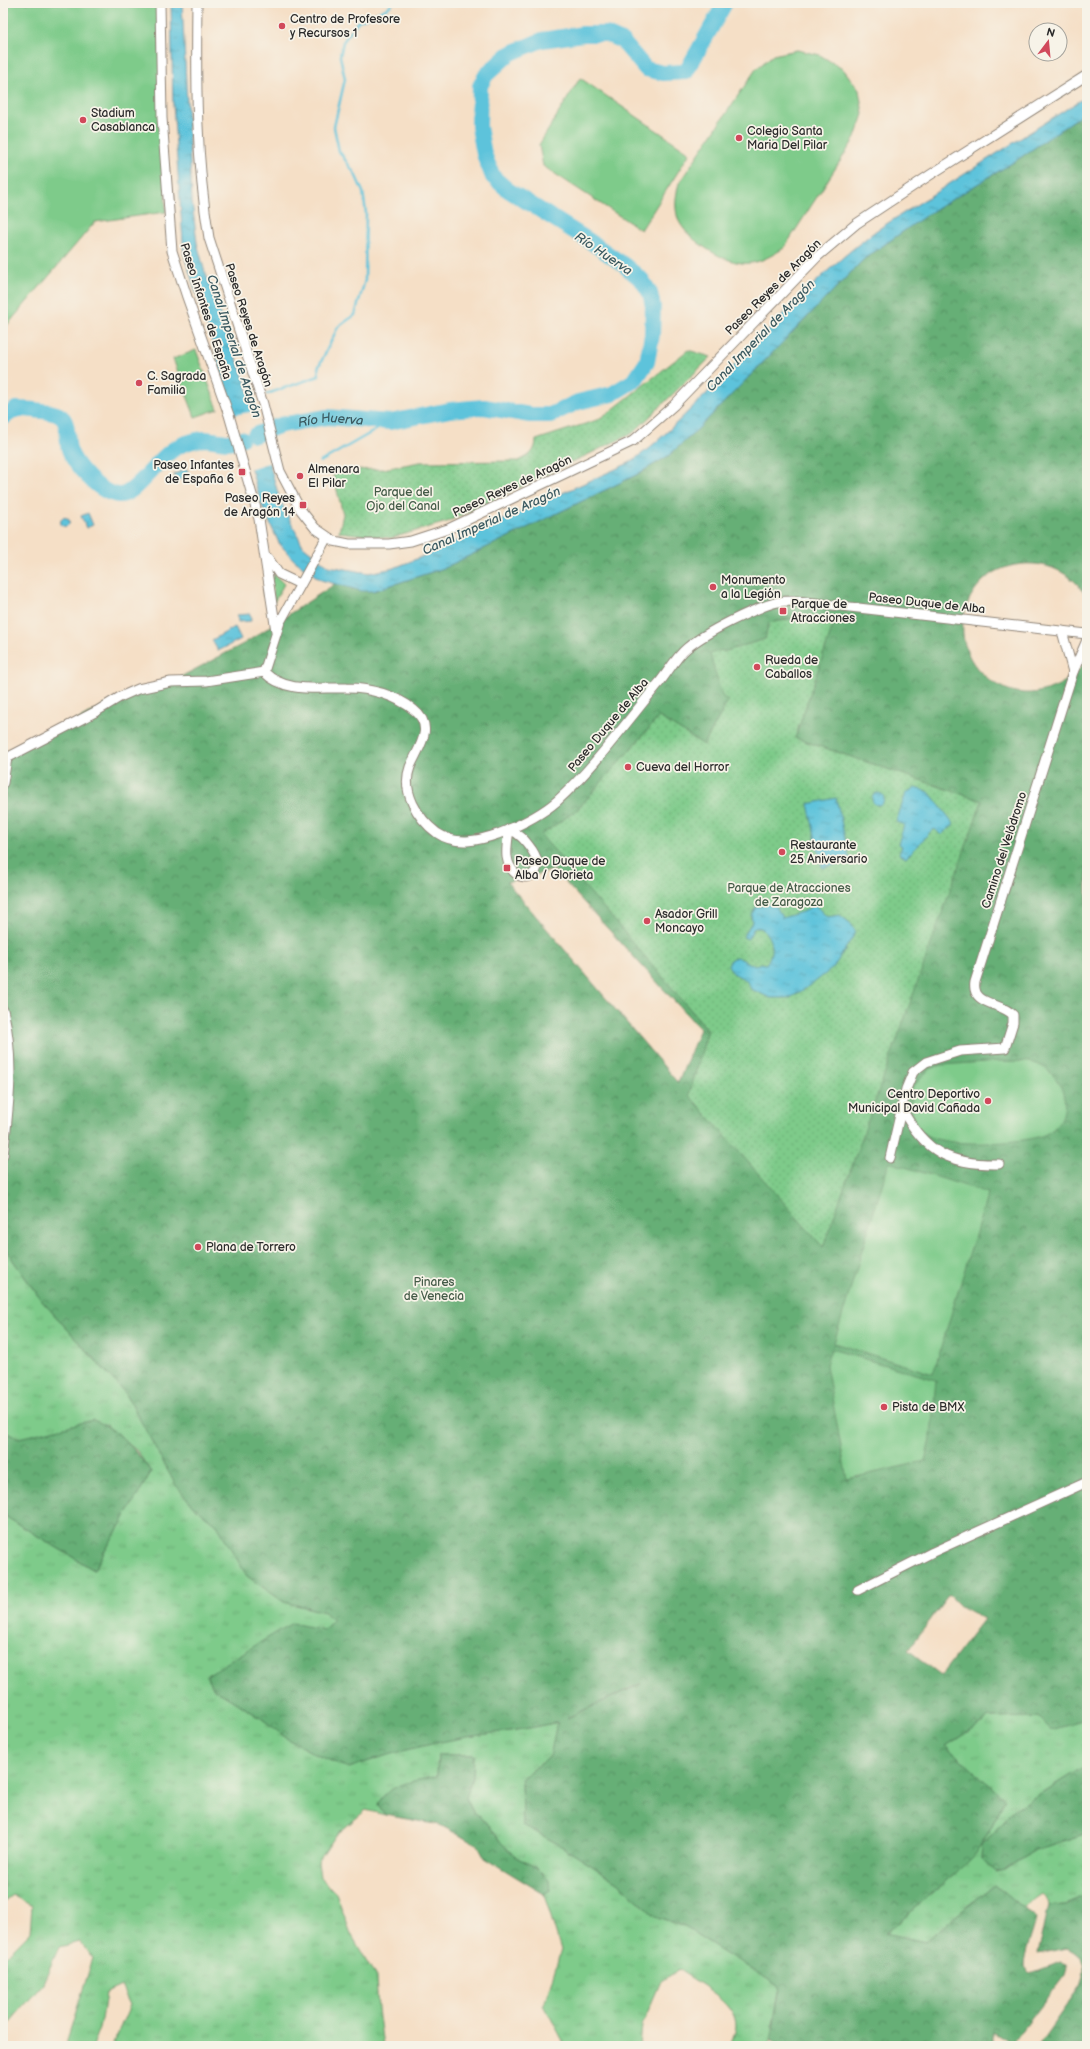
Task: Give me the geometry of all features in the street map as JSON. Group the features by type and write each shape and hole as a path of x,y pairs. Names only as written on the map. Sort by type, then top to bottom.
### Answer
{"street":[{"name":"Paseo Infantes de España","path":"160,3 162,118 172,251 194,319 230,415 244,471 259,519 276,631"},
{"name":"Paseo Reyes de Aragón","path":"197,3 197,108 204,210 209,238 264,409 277,460 284,480 298,505 315,528 327,537 349,544 389,544 430,536 469,520 633,442 674,405 818,256 856,224 1087,75"},
{"name":"Paseo Infantes de España","path":"264,672 276,631 327,537"},
{"name":"Paseo Infantes de España","path":"264,549 270,563 279,574 303,580"},
{"name":"Paseo Duque de Alba","path":"264,672 276,682 293,687 360,689 383,694 407,705 416,711 425,727 422,742 410,768 408,778 409,795 421,816 437,832 458,841 479,840 509,829 556,802 583,775 686,649 720,628 776,603 797,601 1087,634"},
{"path":"1062,631 1073,672"},
{"name":"Camino del Velódromo","path":"902,1109 906,1089 913,1072 926,1062 960,1051 1005,1048 1013,1022 1013,1015 1007,1010 983,1001 976,993 974,985 1073,672 1087,640"},
{"path":"3,783 5,759 97,711 120,697 138,690 171,682 206,681 264,672"},
{"path":"524,838 526,820"},
{"path":"509,829 524,838 538,862 533,873 524,877 517,875 508,861 507,849 509,829"},
{"path":"3,1010 7,1025 10,1056 9,1104 3,1155"},
{"path":"890,1158 902,1109"},
{"path":"902,1109 911,1126 923,1141 944,1156 974,1164 999,1164"},
{"path":"858,1590 933,1552 1087,1482"}],"green space":[{"name":"Stadium Casablanca","path":"3,3 158,3 166,212 95,222 3,330 3,20 6,14 3,12"},
{"path":"797,50 820,55 844,70 859,90 863,114 855,138 784,248 769,257 753,263 742,263 724,258 705,248 682,227 676,210 676,196 679,183 756,69 773,55"},
{"path":"580,78 690,153 641,230 543,166 539,145"},
{"name":"Pinares de Venecia","path":"1087,111 1087,599 1072,579 1058,570 1034,564 1008,567 988,577 973,593 965,612 963,633 968,654 981,673 1002,687 1018,692 1035,693 1064,682 1080,669 1087,657 1087,1716 1082,1721 1051,1730 1039,1717 989,1718 946,1746 1005,1799 980,1849 955,1874 885,1933 925,1942 995,1885 1036,1919 1025,1956 1024,1967 1030,1973 1060,1962 1066,1964 1067,1968 1065,1975 1012,2044 993,2032 993,2046 783,2046 771,2041 780,1987 683,1926 655,1916 617,1882 558,1844 523,1825 522,1778 550,1757 557,1722 437,1743 393,1754 349,1768 319,1756 289,1740 261,1718 214,1689 207,1675 292,1623 324,1630 333,1620 325,1612 284,1602 247,1576 217,1525 194,1507 175,1484 126,1394 41,1300 3,1246 3,1155 9,1103 3,1010 3,783 7,758 120,697 171,682 245,643 335,584 373,591 444,568 636,475 668,456 694,433 864,259 928,214 1017,160","holes":["795,618 834,623 795,738 982,801 689,1095 708,1030 542,835 577,810 659,717 704,745 728,701 723,652 765,639 769,623","554,870 700,1029 678,1083 507,882","949,1595 960,1606 984,1619 941,1675 908,1650","640,1684 641,1684 567,1718"]},
{"path":"196,350 218,409 195,417 173,359"},
{"name":"Parque del Ojo del Canal","path":"688,350 711,357 633,433 447,522 391,538 339,532 343,514 333,475 348,470 383,469 420,462 518,461 531,454 535,448 536,440 597,420 612,410"},
{"path":"271,571 284,584 274,602"},
{"name":"Parque de Atracciones de Zaragoza","path":"795,618 834,623 795,738 982,801 823,1247 689,1095 708,1030 541,835 577,810 659,717 704,745 728,701 722,696 710,654 722,650 723,652 765,639 769,623"},
{"path":"3,1010 10,1056 3,1155"},
{"name":"Centro Deportivo Municipal David Cañada","path":"1001,1061 1037,1064 1047,1070 1055,1078 1061,1087 1064,1097 1062,1118 1056,1127 1046,1134 1036,1137 1021,1140 982,1143 945,1141 931,1137 918,1128 913,1118 911,1089 929,1069 941,1065"},
{"path":"889,1162 988,1193 933,1374 834,1343"},
{"path":"3,1246 41,1300 126,1394 170,1473 194,1507 217,1524 247,1576 284,1602 325,1612 333,1620 324,1630 244,1654 207,1675 214,1689 261,1718 289,1740 319,1756 349,1768 374,1759 436,1742 531,1728 558,1722 550,1757 522,1778 523,1825 558,1844 617,1882 655,1916 683,1926 780,1987 769,2046 730,2046 736,2026 732,2012 726,2004 711,1991 679,1970 661,1981 642,2025 640,2046 561,2046 563,2041 544,2005 561,1950 544,1894 550,1890 537,1868 514,1856 500,1841 489,1825 473,1812 466,1798 473,1776 474,1755 438,1755 437,1776 378,1804 385,1815 366,1810 336,1835 318,1862 320,1877 336,1893 351,1934 376,1977 378,2009 383,2046 112,2046 130,2005 121,1986 106,1993 102,2020 92,2046 67,2046 67,2040 93,1958 80,1942 59,1947 42,1985 3,2030 3,1959 30,1932 32,1906 12,1895 3,1902 3,1515 94,1570 151,1472 137,1451 106,1425 19,1438 3,1431"},
{"name":"Pista de BMX","path":"831,1349 936,1380 931,1435 925,1461 847,1479 826,1365"},
{"path":"93,1420 118,1434 126,1441 151,1472 94,1570 3,1515 3,1431 19,1438"},
{"path":"1087,1716 1087,1765 1013,1810 983,1845 982,1859 995,1872 1004,1870 1035,1850 1087,1833 1087,1895 1066,1904 1049,1905 1048,1900 1042,1894 1022,1908 995,1885 925,1942 885,1933 955,1874 980,1849 1005,1799 946,1746 989,1718 1039,1717 1082,1721"},
{"path":"438,1755 474,1755 473,1776 466,1798 473,1812 489,1825 500,1841 514,1856 537,1868 549,1880 550,1890 544,1894 485,1858 478,1845 440,1825 385,1815 378,1804 388,1791 403,1784 437,1776"},
{"path":"1087,1765 1087,1833 1035,1850 1004,1870 995,1872 982,1860 983,1845 1013,1810"},
{"path":"1087,1895 1087,2046 1038,2046 1080,1986 1084,1974 1081,1959 1073,1951 1067,1948 1038,1954 1049,1905 1066,1904"}],"water":[{"name":"Canal Imperial de Aragón","path":"171,3 182,3 192,202 197,243 204,269 246,384 280,500 303,546 328,566 369,573 394,568 419,558 629,463 648,449 675,424 723,377 786,311 830,269 877,230 1087,96 1087,111 1017,160 928,214 864,259 694,433 668,456 636,475 444,568 373,591 362,591 321,580 294,560 279,543 262,506 227,389 184,255 173,105"},
{"path":"187,469 189,476 176,481 174,474"},
{"path":"88,513 93,525 86,528 81,516"},
{"path":"65,517 70,522 65,527 60,522"},
{"path":"250,614 251,621 238,622 237,615"},
{"path":"235,627 241,639 218,651 212,640"},
{"path":"915,788 929,792 954,824 941,835 935,829 932,830 906,858 899,854 902,846 898,844 904,825 896,822 906,793"},
{"path":"876,793 880,793 884,799 880,805 876,805 872,801 872,797"},
{"path":"836,798 850,861 822,868 808,804"},
{"path":"775,903 782,918 805,911 814,904 827,917 840,915 850,923 856,932 833,968 811,985 790,998 770,998 751,989 746,980 733,973 728,965 731,959 737,957 755,966 760,963 766,964 771,955 771,945 765,932 761,928 754,928 748,939 743,937 752,922 751,915 756,907"}],"pier":[{"path":"256,411 271,462 249,469 233,415"}],"waterway":[{"path":"267,394 319,376 318,368 338,327 355,315 365,280 366,213 363,192 355,174 339,151 334,127 345,79 340,56 343,42 358,21 386,9 393,3"},
{"name":"Río Huerva","path":"255,435 281,425 327,417 390,422 450,410 484,407 530,415 550,415 578,402 612,394 635,380 647,362 652,335 653,306 650,293 642,280 624,265 588,240 508,190 493,177 484,154 479,127 480,86 486,75 509,54 542,40 583,34 606,34 622,41 646,69 663,73 686,72 725,3"},
{"name":"Río Huerva","path":"3,418 16,409 44,411 59,415 65,421 69,449 76,463 89,478 104,490 119,495 126,494 133,489 171,451 179,446 202,439 226,442 241,439"},
{"path":"320,462 390,422"}],"place":[{"name":"Centro de Profesore y Recursos 1","path":"282,26"},
{"name":"Stadium Casablanca","path":"83,120"},
{"name":"Colegio Santa Maria Del Pilar","path":"739,138"},
{"name":"C. Sagrada Familia","path":"139,383"},
{"name":"Paseo Infantes de España 6","path":"242,472"},
{"name":"Almenara El Pilar","path":"300,476"},
{"name":"Paseo Reyes de Aragón 14","path":"303,505"},
{"name":"Monumento a la Legión","path":"713,587"},
{"name":"Parque de Atracciones","path":"783,611"},
{"name":"Rueda de Caballos","path":"757,667"},
{"name":"Cueva del Horror","path":"628,767"},
{"name":"Restaurante 25 Aniversario","path":"782,852"},
{"name":"Paseo Duque de Alba / Glorieta","path":"507,868"},
{"name":"Asador Grill Moncayo","path":"647,921"},
{"name":"Centro Deportivo Municipal David Cañada","path":"988,1101"},
{"name":"Plana de Torrero","path":"198,1247"},
{"name":"Pista de BMX","path":"884,1407"}]}
